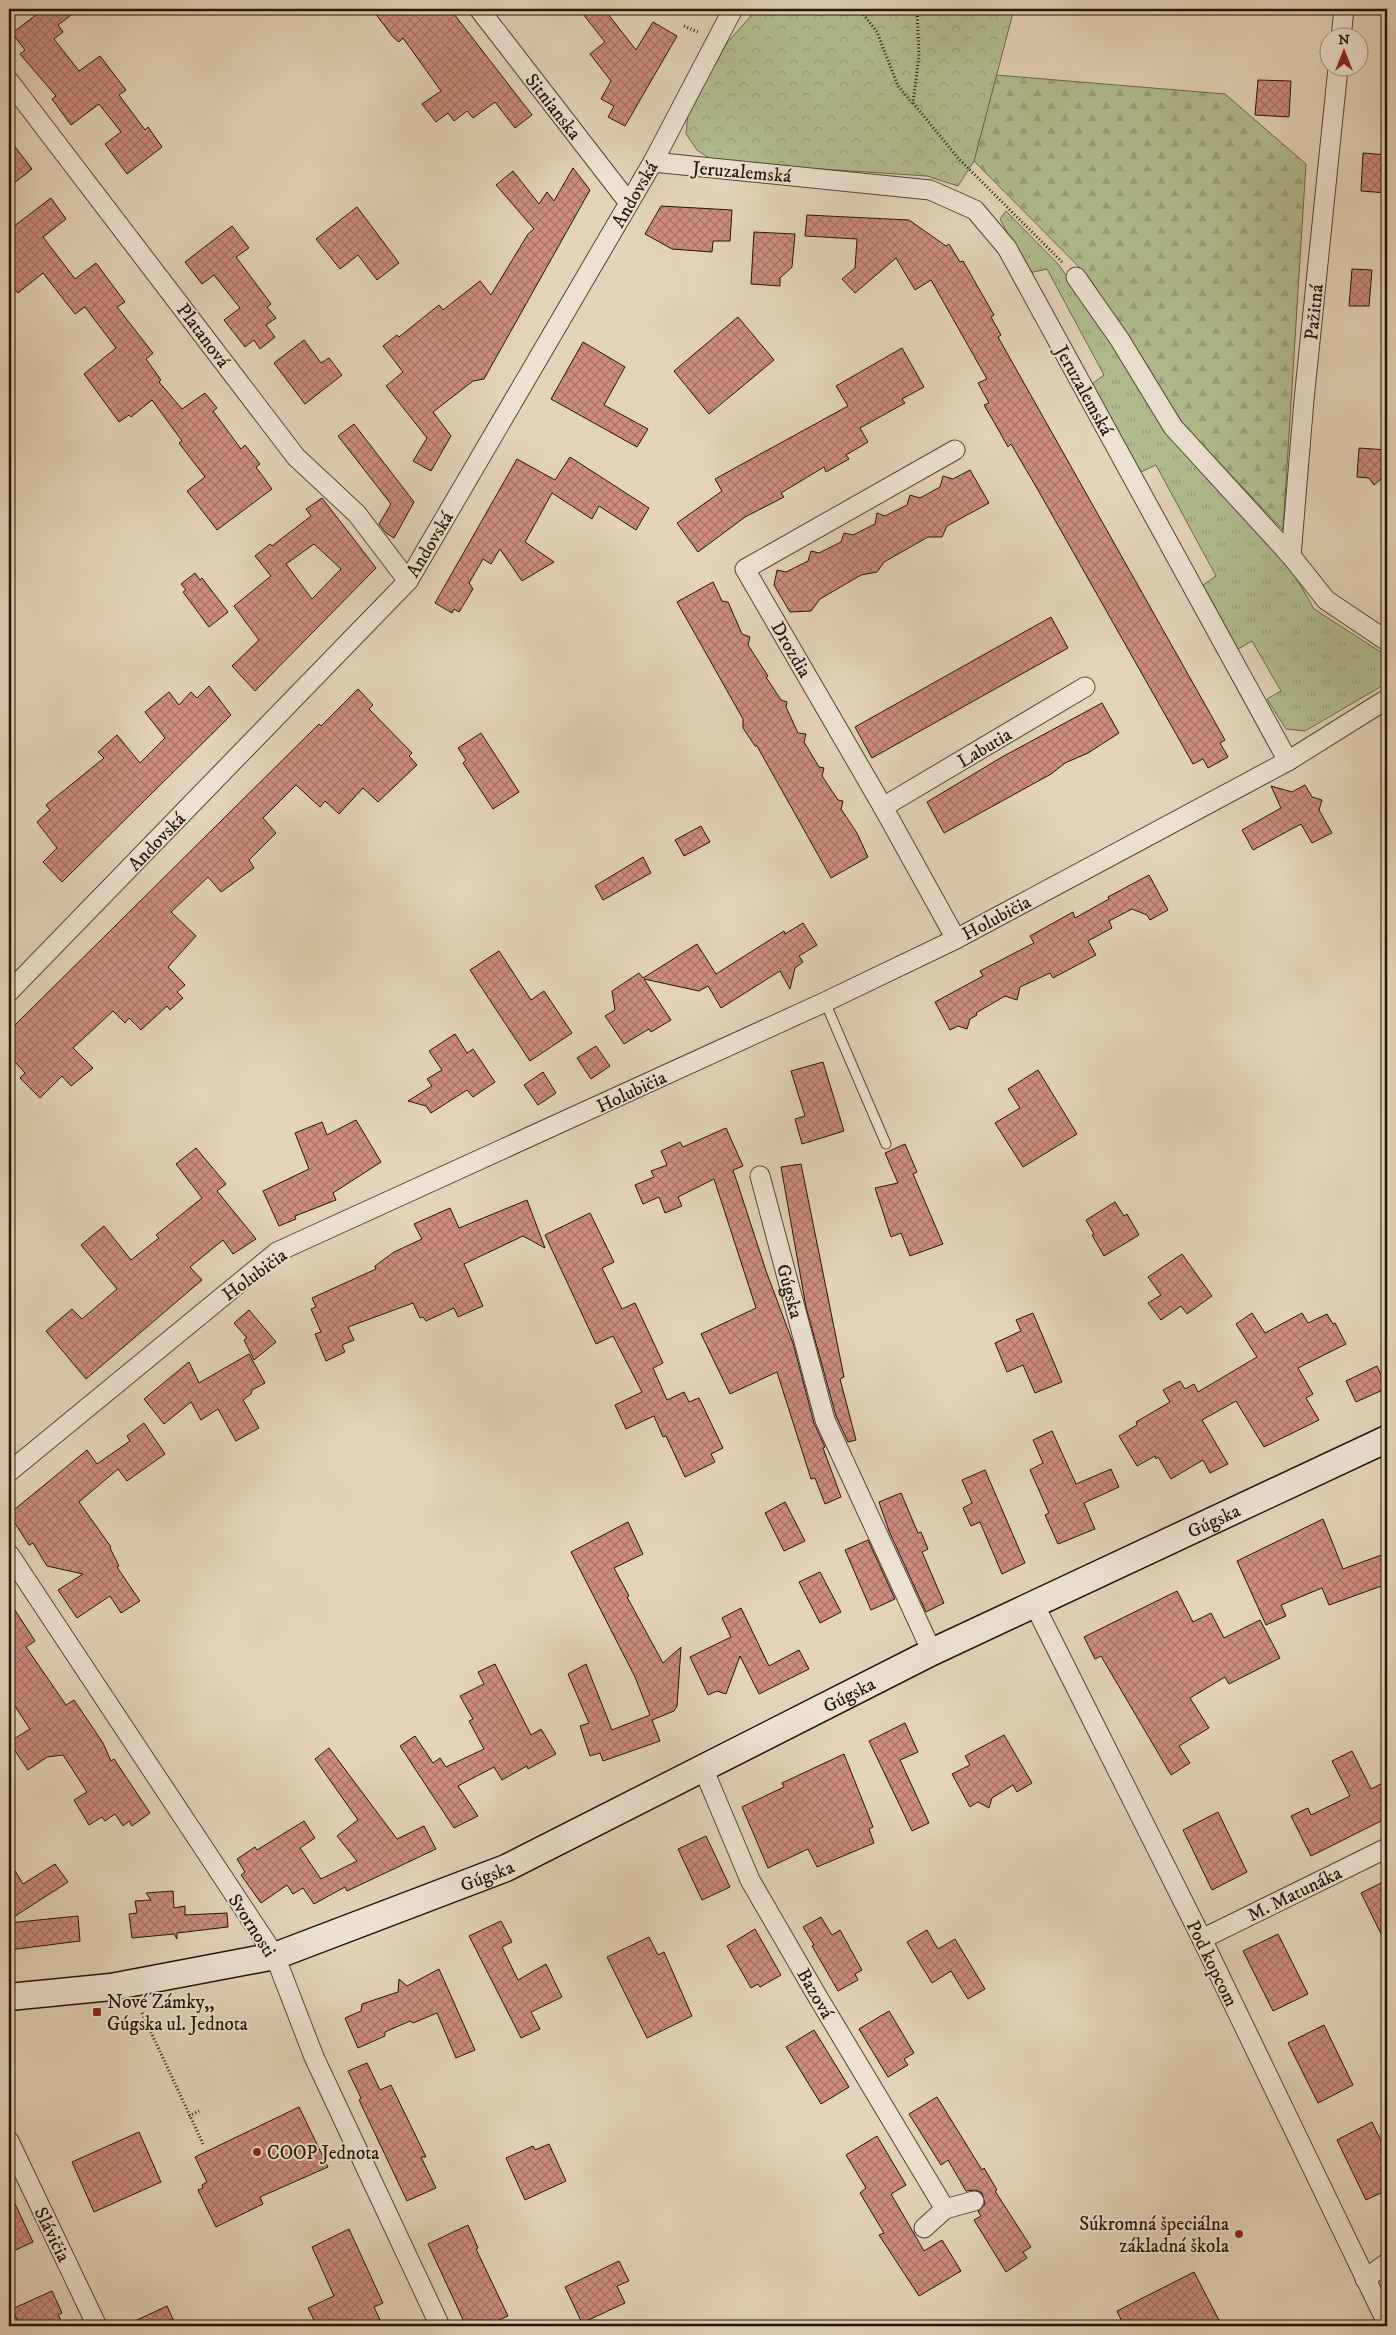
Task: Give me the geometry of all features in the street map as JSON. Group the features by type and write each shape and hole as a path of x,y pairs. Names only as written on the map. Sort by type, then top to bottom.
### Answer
{"main road":[{"name":"Gúgska","path":"9,1997 111,1987 274,1956 506,1868 932,1652 1034,1606 1387,1439"}],"street":[{"name":"Sitnianska","path":"478,9 629,203"},
{"name":"Andovská","path":"9,992 408,581 653,162 733,9"},
{"path":"1342,28 1344,9"},
{"name":"Pažitná","path":"1291,556 1304,400 1337,78"},
{"name":"Platanová","path":"9,81 296,456 357,514 408,581"},
{"name":"Jeruzalemská","path":"653,162 930,190 975,210 1007,248 1288,761"},
{"path":"1076,277 1120,340 1173,427 1291,556 1326,600 1387,641"},
{"name":"Drozdia","path":"955,450 745,569 883,807 956,939"},
{"name":"Labutia","path":"883,807 1085,687"},
{"path":"1288,761 1387,698"},
{"name":"Holubičia","path":"9,1472 277,1252 825,1002 956,939 1288,761"},
{"name":"Gúgska","path":"760,1176 825,1420 932,1652"},
{"name":"Svornosti","path":"9,1554 274,1956 314,2057 440,2326"},
{"name":"Pod kopcom","path":"1034,1606 1202,1939 1387,2323"},
{"name":"Bazová","path":"703,1768 750,1880 945,2210"},
{"name":"M. Matunáka","path":"1202,1939 1387,1848"},
{"name":"Slávičia","path":"9,2142 97,2326"},
{"path":"924,2228 945,2210 974,2201"},
{"path":"1366,2279 1387,2263"}],"lane":[{"path":"825,1002 886,1144"}],"path":[{"path":"859,9 877,32 898,86 958,158 1076,277"},
{"path":"913,103 918,56 917,9"},
{"path":"142,2013 204,2146"},
{"path":"189,2116 199,2111"}],"green space":[{"path":"757,9 1014,9 974,161 958,186 927,176 715,162 697,150 686,134 688,112 727,43"},
{"path":"996,75 1225,94 1306,164 1283,530 1184,425 1088,276 974,161"},
{"path":"1006,211 1059,265 1179,442 1287,562 1314,609 1387,656 1387,683 1305,731 1286,729 1267,699 1281,691 1252,641 1238,649 1203,585 1216,576 1156,465 1141,472 1092,384 1104,375 1047,269 1029,273 1000,219"}],"building":[{"path":"44,9 79,9 58,25 63,32 54,39 79,71 100,56 126,90 119,95 145,130 148,127 162,147 127,174 105,144 121,132 99,104 71,125 52,99 56,96 20,54 25,50 12,33"},
{"path":"372,9 450,9 532,115 515,128 495,102 473,118 467,111 454,121 448,113 436,122 422,104 441,91 403,38 399,42 393,37"},
{"path":"579,9 604,9 636,50 653,22 677,36 625,126 608,117 614,106 601,99 611,81 590,54 605,42"},
{"path":"1258,80 1291,81 1289,117 1255,115"},
{"path":"9,139 32,169 9,187"},
{"path":"1363,153 1387,155 1387,193 1361,191"},
{"path":"573,168 590,190 484,379 473,381 433,412 451,436 431,471 413,461 427,438 386,386 403,372 383,346 397,335 399,337 439,305 443,310 480,281 491,295 528,234 534,229 496,185 513,171 539,204 547,192 554,201"},
{"path":"51,198 66,219 43,237 75,279 96,263 125,302 117,307 153,353 146,359 161,380 159,382 182,409 205,393 217,408 213,411 241,449 245,445 260,464 256,467 272,489 217,530 187,491 205,477 179,443 182,441 152,400 131,417 129,415 119,422 84,374 116,348 85,307 75,314 43,273 18,293 9,281 9,230"},
{"path":"661,206 732,210 730,241 713,241 712,252 672,249 645,234"},
{"path":"357,207 399,263 377,280 358,255 340,269 316,239"},
{"path":"807,215 909,220 946,246 949,244 960,262 963,261 994,315 991,317 1001,335 998,337 1225,740 1220,743 1228,757 1208,768 1203,759 1193,764 1038,490 1011,444 1008,447 984,405 989,403 978,383 987,379 931,280 915,290 896,258 855,293 842,279 855,268 857,239 805,236"},
{"path":"232,226 249,248 236,257 271,304 267,307 276,318 266,325 275,337 260,349 254,340 245,347 224,320 240,308 214,275 202,284 185,262"},
{"path":"754,232 795,234 792,267 780,278 780,286 751,284"},
{"path":"1352,269 1372,270 1369,306 1349,306"},
{"path":"738,317 774,360 709,414 674,371"},
{"path":"304,340 321,363 329,358 342,375 305,404 274,363"},
{"path":"583,342 625,367 604,405 648,429 637,447 551,399"},
{"path":"902,348 924,387 902,399 905,403 860,428 868,442 846,455 849,459 826,472 824,467 781,493 784,497 745,517 698,552 677,523 722,491 715,479 848,406 836,386"},
{"path":"354,424 414,502 394,538 386,533 379,524 391,504 338,436"},
{"path":"1359,448 1387,450 1387,474 1374,485 1369,478 1357,477"},
{"path":"570,457 649,508 636,530 599,506 592,519 552,493 525,542 554,562 522,581 500,549 491,564 483,559 469,583 473,589 459,612 454,609 452,613 435,603 517,459 555,480"},
{"path":"970,470 989,503 947,526 942,537 928,537 884,562 877,572 861,575 820,599 811,611 790,612 774,585 777,570 786,572 808,561 811,551 819,553 841,542 844,533 853,535 875,524 877,513 885,516 907,505 910,495 920,498 940,487 943,476 953,479"},
{"path":"322,498 376,568 255,691 232,666 259,640 234,606 271,576 255,556 270,544 272,546 311,516 306,509","holes":["314,544 341,569 312,599 286,564"]},
{"path":"195,573 200,580 202,578 228,612 209,627 183,592 186,590 181,584"},
{"path":"713,582 722,601 728,602 742,634 750,637 748,645 768,676 766,677 781,700 787,702 786,707 798,733 806,734 804,742 819,767 824,768 822,776 838,800 843,801 841,809 857,833 868,857 831,878 757,746 755,746 743,728 743,719 677,602"},
{"path":"1051,617 1068,648 872,758 855,727"},
{"path":"209,686 231,715 62,882 43,862 57,848 37,822 50,810 46,805 104,758 98,752 117,735 140,763 165,738 145,712 169,692 179,705 191,692 197,698"},
{"path":"358,689 373,705 369,709 412,753 409,756 417,765 378,802 363,788 339,814 325,801 320,807 296,785 263,818 276,833 249,860 254,868 221,892 208,877 171,912 196,936 168,967 185,985 177,992 183,998 170,1010 167,1006 141,1030 129,1018 125,1023 113,1011 73,1048 93,1068 71,1086 62,1076 40,1098 20,1078 25,1073 9,1055 9,1031 319,724 321,726"},
{"path":"1102,703 1119,733 1088,753 1065,763 1051,774 944,833 927,802 1002,757"},
{"path":"481,733 519,792 493,809 463,763 466,760 458,748"},
{"path":"1305,785 1312,797 1322,800 1319,810 1332,833 1312,843 1301,824 1253,850 1242,830 1281,808 1271,786 1292,792"},
{"path":"701,826 710,842 684,856 675,840"},
{"path":"643,857 651,873 603,900 595,886"},
{"path":"1149,875 1168,910 1150,920 1147,915 1132,909 1109,921 1112,928 1088,941 1096,955 1053,978 1050,973 1020,987 1017,1000 1005,996 976,1013 977,1015 970,1019 967,1029 958,1026 950,1030 935,1002 983,976 980,971 1034,943 1030,936 1073,912 1075,918 1109,899 1108,897"},
{"path":"803,923 817,945 799,956 803,962 795,968 790,989 780,971 721,1008 708,986 699,991 644,979 671,1020 651,1032 649,1029 624,1044 605,1016 615,1010 612,991 639,973 643,978 697,944 716,974 784,931 785,934"},
{"path":"499,951 531,1000 544,991 572,1033 530,1061 470,970"},
{"path":"455,1034 467,1053 473,1049 495,1082 473,1097 467,1090 431,1113 426,1106 408,1101 432,1086 427,1079 442,1070 429,1051"},
{"path":"596,1046 610,1066 591,1079 577,1058"},
{"path":"823,1062 844,1131 802,1144 795,1119 805,1116 791,1071"},
{"path":"1038,1070 1077,1134 1023,1167 995,1123 1020,1108 1008,1089"},
{"path":"543,1072 556,1093 538,1105 524,1085"},
{"path":"356,1120 381,1162 333,1193 336,1200 295,1216 296,1219 279,1226 263,1191 309,1169 295,1133 322,1122 327,1135"},
{"path":"726,1128 743,1166 733,1170 766,1271 793,1343 814,1423 825,1447 823,1448 841,1497 825,1504 815,1478 811,1479 777,1372 730,1394 701,1334 756,1308 714,1179 678,1197 682,1206 665,1213 659,1197 643,1204 635,1185 654,1177 651,1171 667,1165 661,1151 680,1142 683,1147"},
{"path":"905,1144 917,1172 913,1174 943,1244 910,1256 901,1233 891,1237 875,1188 898,1183 885,1153"},
{"path":"196,1148 226,1184 217,1191 256,1239 233,1254 223,1240 190,1267 202,1280 86,1379 46,1331 72,1309 82,1319 117,1289 81,1245 104,1226 131,1260 159,1238 156,1235 202,1198 176,1164"},
{"path":"801,1164 844,1377 840,1379 856,1440 848,1442 836,1416 806,1307 781,1167"},
{"path":"527,1200 545,1248 523,1236 464,1264 483,1306 458,1317 454,1308 426,1321 423,1317 420,1318 413,1303 348,1327 354,1340 342,1345 345,1352 326,1361 315,1334 321,1332 311,1309 316,1307 312,1298 376,1269 375,1266 394,1252 422,1239 414,1224 450,1208 459,1228"},
{"path":"1115,1202 1124,1216 1127,1214 1139,1235 1104,1256 1086,1220"},
{"path":"590,1213 614,1262 602,1268 622,1309 635,1303 663,1363 653,1368 667,1400 684,1392 689,1402 699,1398 723,1448 711,1454 715,1462 685,1477 666,1436 663,1437 654,1416 626,1429 615,1405 642,1392 613,1336 596,1344 545,1235"},
{"path":"1182,1254 1212,1296 1187,1314 1181,1306 1161,1320 1148,1303 1161,1295 1148,1277"},
{"path":"249,1310 276,1342 254,1360 244,1340 247,1338 234,1323"},
{"path":"1033,1313 1062,1382 1035,1393 1023,1365 1007,1372 995,1343 1021,1331 1016,1320"},
{"path":"1252,1313 1265,1333 1302,1313 1308,1323 1327,1314 1333,1324 1335,1323 1346,1344 1298,1368 1313,1394 1306,1398 1319,1420 1264,1447 1236,1401 1202,1420 1228,1464 1210,1473 1203,1460 1171,1479 1158,1457 1156,1459 1155,1456 1137,1466 1119,1436 1137,1425 1136,1422 1170,1402 1163,1390 1180,1381 1185,1389 1194,1384 1198,1392 1257,1357 1236,1324"},
{"path":"249,1354 265,1383 252,1390 251,1394 243,1400 259,1428 236,1441 218,1409 201,1420 191,1402 164,1424 144,1399 189,1362 199,1383"},
{"path":"1377,1366 1387,1388 1356,1402 1346,1381"},
{"path":"144,1423 165,1454 127,1481 118,1469 79,1502 111,1547 119,1566 117,1567 140,1601 121,1613 110,1596 77,1618 58,1590 83,1574 47,1566 33,1543 29,1545 9,1514 87,1450 97,1464 130,1441 127,1436"},
{"path":"1052,1431 1076,1484 1111,1469 1119,1487 1084,1503 1095,1529 1058,1544 1045,1515 1049,1513 1030,1470 1043,1463 1033,1440"},
{"path":"985,1470 1025,1563 1002,1574 980,1522 971,1526 963,1508 972,1503 962,1480"},
{"path":"901,1493 918,1533 921,1532 928,1549 922,1552 944,1603 926,1612 889,1531 879,1502"},
{"path":"785,1502 805,1541 784,1551 765,1513"},
{"path":"1323,1519 1343,1569 1387,1553 1387,1584 1329,1605 1322,1588 1281,1605 1286,1616 1266,1625 1237,1561"},
{"path":"628,1522 643,1554 614,1568 629,1596 627,1597 663,1663 681,1647 677,1706 674,1711 652,1720 660,1741 603,1761 600,1753 590,1756 580,1726 589,1723 568,1674 586,1664 612,1730 650,1715 635,1677 571,1552"},
{"path":"868,1540 895,1599 871,1610 845,1550"},
{"path":"820,1572 841,1612 820,1623 799,1582"},
{"path":"1177,1591 1193,1622 1211,1613 1224,1638 1260,1620 1280,1658 1229,1684 1225,1677 1190,1698 1209,1728 1179,1746 1190,1763 1171,1775 1101,1656 1095,1659 1084,1637"},
{"path":"9,1601 35,1641 26,1647 66,1705 74,1700 103,1743 111,1761 114,1759 150,1813 132,1826 129,1821 123,1826 115,1814 105,1821 102,1817 89,1825 74,1800 87,1792 63,1755 47,1757 28,1770 9,1742 30,1729 9,1697"},
{"path":"741,1608 769,1666 799,1650 809,1669 759,1694 740,1656 726,1694 717,1691 708,1695 690,1657 731,1637 722,1618"},
{"path":"495,1664 531,1735 541,1729 556,1754 528,1769 527,1766 502,1780 494,1767 458,1786 478,1816 454,1828 400,1746 415,1736 433,1763 440,1758 446,1767 484,1749 469,1721 473,1719 460,1696 484,1684 478,1672"},
{"path":"905,1723 918,1752 900,1760 929,1823 912,1831 869,1741"},
{"path":"1004,1735 1032,1783 1017,1792 1013,1785 992,1798 989,1808 978,1802 970,1807 952,1774 970,1765 965,1756"},
{"path":"329,1748 397,1839 424,1826 436,1849 347,1891 345,1887 314,1904 303,1888 293,1894 287,1885 261,1903 241,1875 245,1872 237,1859 255,1847 257,1850 304,1821 315,1838 300,1848 321,1879 357,1861 337,1836 358,1820 315,1759"},
{"path":"1352,1751 1371,1789 1387,1781 1387,1818 1311,1856 1291,1816 1308,1808 1311,1815 1350,1796 1332,1761"},
{"path":"844,1754 873,1827 869,1829 874,1843 817,1867 808,1849 768,1868 742,1807 784,1787 782,1783"},
{"path":"1218,1812 1247,1872 1212,1890 1183,1830"},
{"path":"706,1836 730,1887 702,1900 678,1849"},
{"path":"9,1861 23,1884 55,1864 68,1882 9,1920"},
{"path":"1387,1880 1387,1946 1361,1893"},
{"path":"173,1891 174,1908 185,1906 185,1915 227,1913 228,1927 177,1933 177,1939 174,1934 132,1938 129,1914 137,1913 135,1901 151,1900 146,1893"},
{"path":"78,1916 80,1941 9,1950 9,1923"},
{"path":"821,1917 832,1935 840,1930 862,1970 855,1974 858,1980 838,1991 803,1927"},
{"path":"501,1921 512,1942 502,1947 518,1980 546,1964 562,1997 531,2012 540,2029 521,2038 469,1936"},
{"path":"755,1929 781,1975 760,1987 758,1984 751,1988 727,1946"},
{"path":"927,1930 938,1949 955,1939 985,1989 968,1999 951,1971 932,1983 907,1942"},
{"path":"1278,1934 1308,1994 1273,2011 1243,1951"},
{"path":"649,1937 658,1955 664,1952 692,2016 647,2038 607,1957"},
{"path":"439,1969 475,2050 456,2058 437,2013 413,2023 410,2021 385,2032 385,2036 358,2048 345,2018 361,2011 362,2004 398,1992 399,1979 407,1986"},
{"path":"889,2011 914,2053 904,2059 908,2065 888,2077 859,2029"},
{"path":"1324,2025 1353,2085 1318,2103 1288,2043"},
{"path":"814,2030 849,2087 821,2104 786,2047"},
{"path":"367,2063 380,2090 391,2085 426,2157 421,2157 436,2188 407,2201 359,2100 361,2098 348,2071"},
{"path":"937,2097 982,2170 984,2168 997,2190 995,2191 1031,2247 1023,2252 1027,2258 1006,2272 974,2220 981,2216 978,2211 985,2204 982,2193 976,2190 966,2191 948,2160 941,2165 909,2114"},
{"path":"299,2107 328,2167 260,2197 263,2204 216,2227 198,2190 203,2188 202,2185 207,2182 195,2157"},
{"path":"1372,2122 1387,2153 1387,2190 1366,2200 1337,2140"},
{"path":"139,2132 161,2182 94,2212 72,2162"},
{"path":"877,2136 906,2185 891,2194 924,2251 942,2240 961,2271 919,2296 879,2235 884,2233 860,2193 866,2188 846,2155"},
{"path":"549,2144 566,2181 525,2200 506,2158 533,2146 535,2150"},
{"path":"9,2191 33,2242 9,2253"},
{"path":"468,2225 478,2248 476,2249 508,2316 486,2326 466,2326 428,2244"},
{"path":"349,2229 383,2303 374,2307 383,2326 317,2326 308,2308 334,2296 312,2247"},
{"path":"619,2261 629,2281 617,2286 625,2303 582,2323 565,2287"},
{"path":"1194,2272 1222,2326 1124,2326 1117,2311"},
{"path":"52,2291 62,2313 58,2315 64,2326 20,2326 12,2309"},
{"path":"167,2306 176,2326 124,2326"}],"place":[{"name":"Nové Zámky,, Gúgska ul. Jednota","path":"97,2012"},
{"name":"COOP Jednota","path":"257,2152"},
{"name":"Súkromná špeciálna základná škola","path":"1239,2234"}]}
